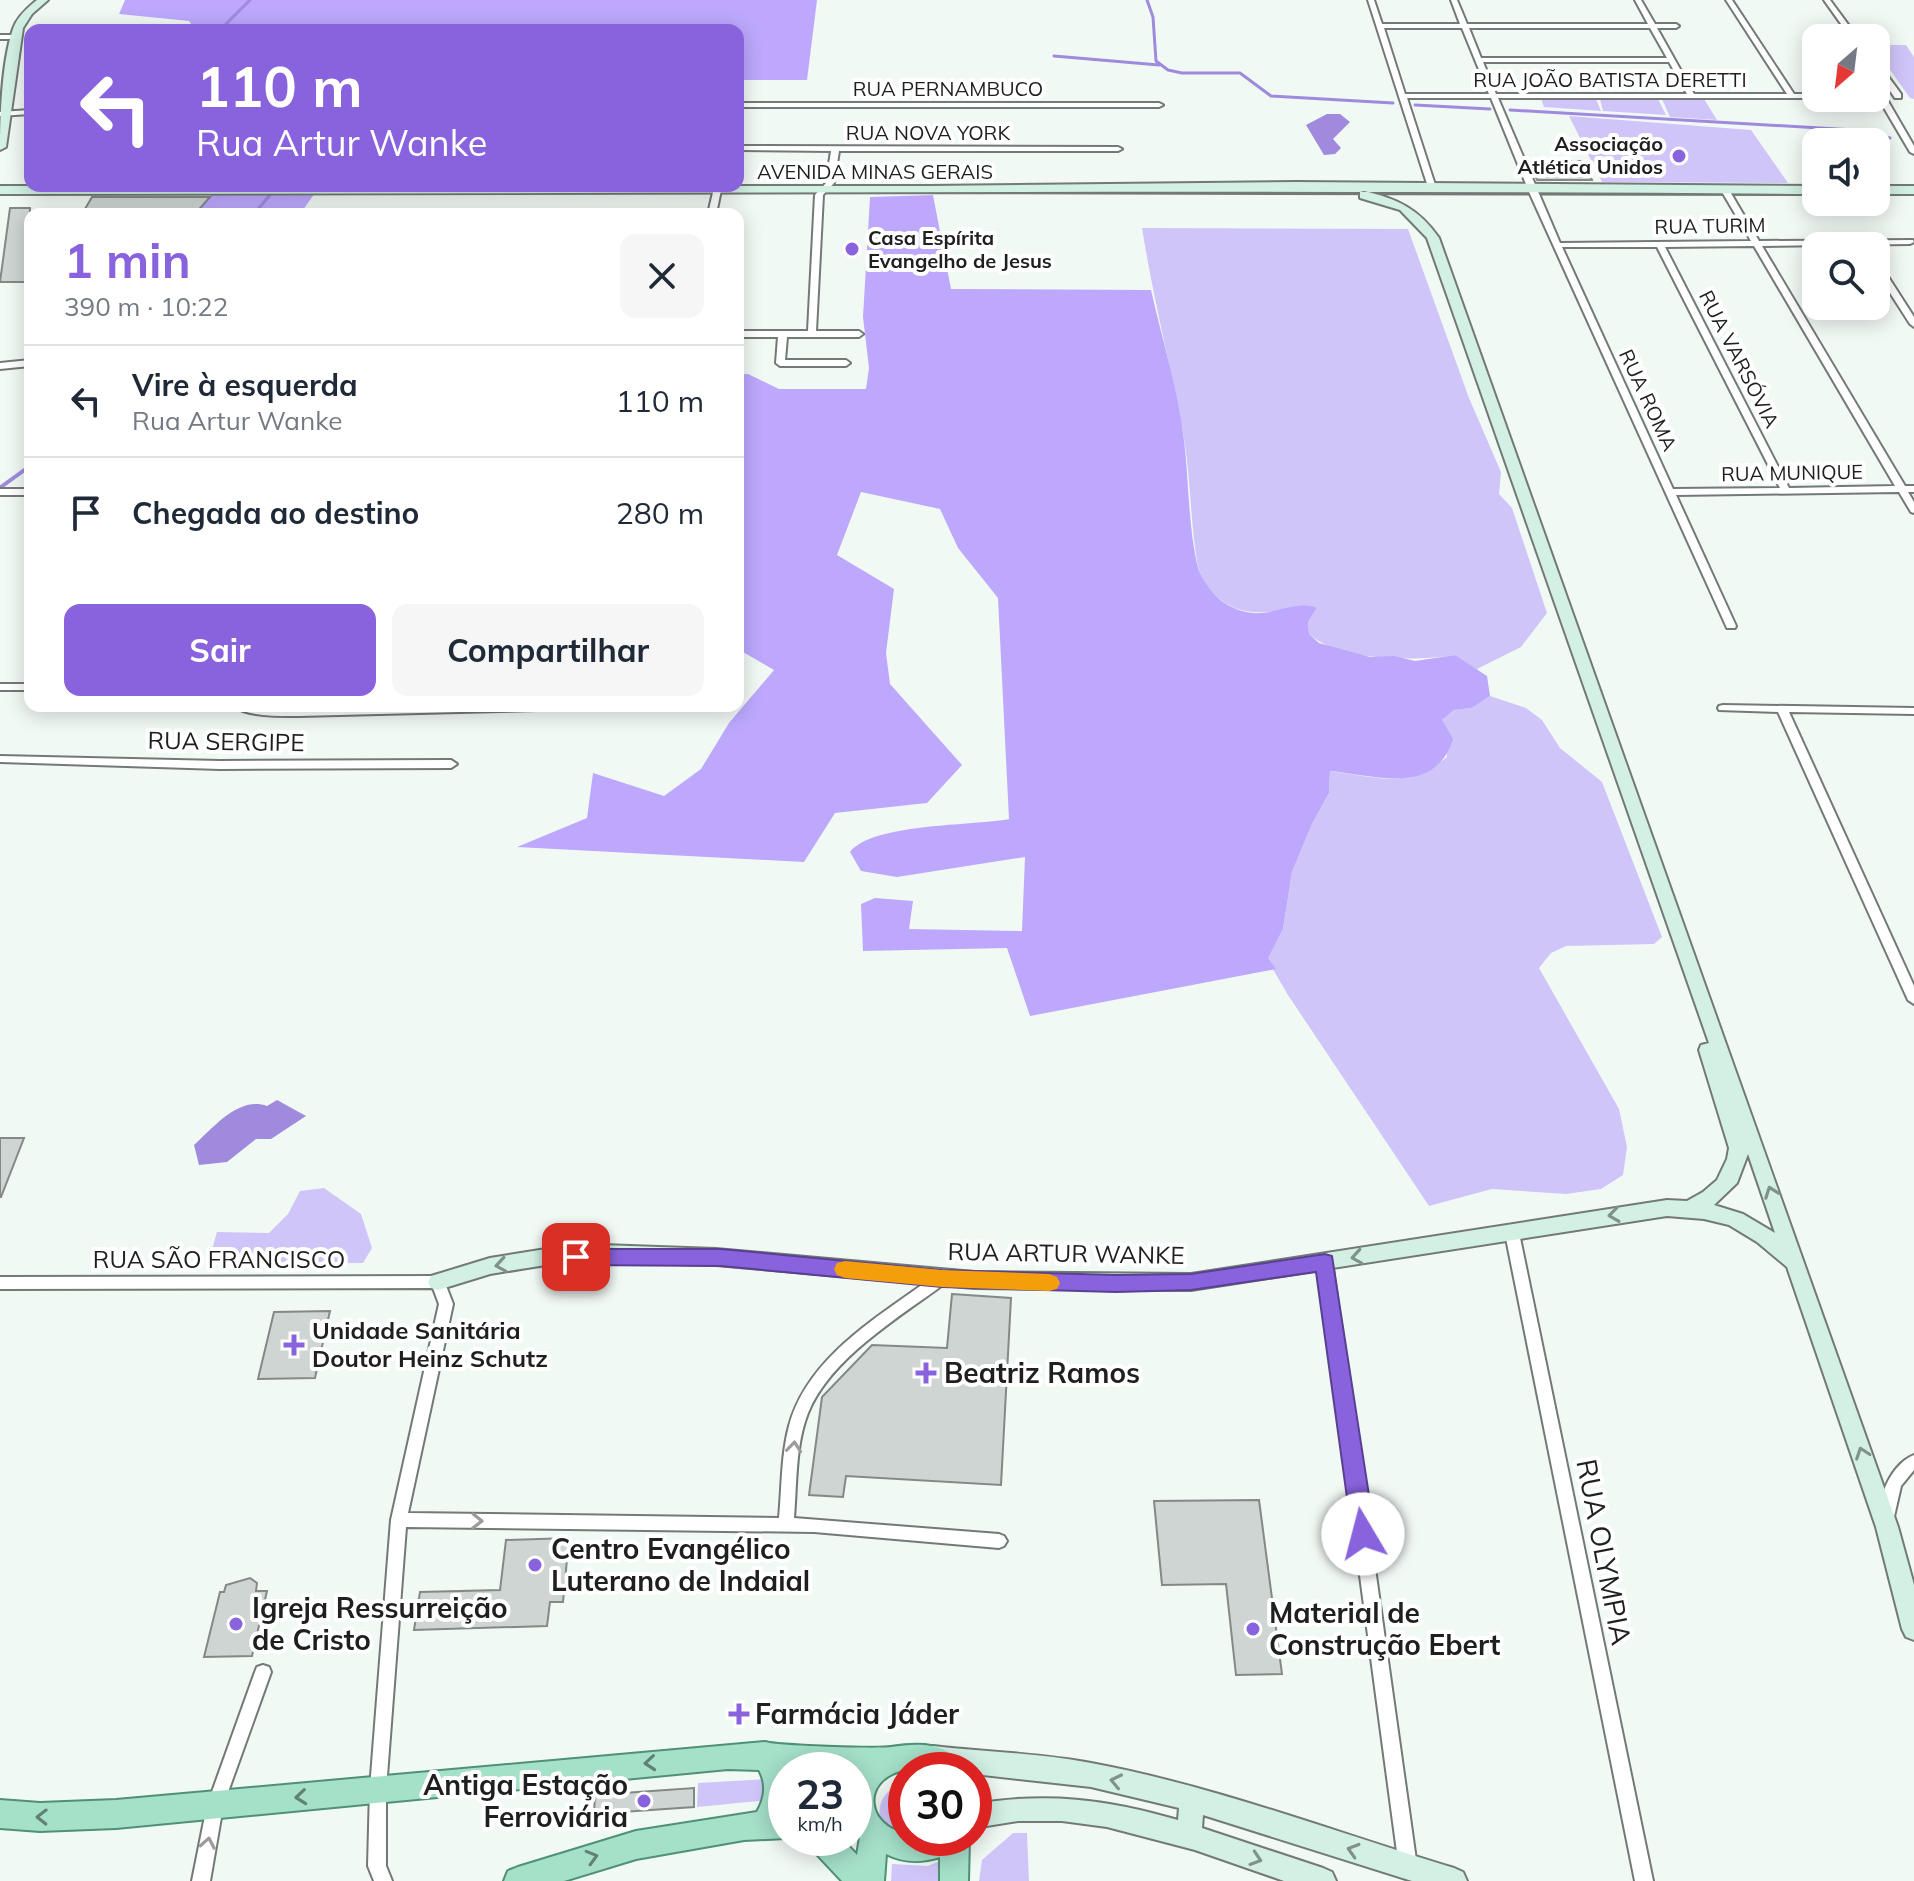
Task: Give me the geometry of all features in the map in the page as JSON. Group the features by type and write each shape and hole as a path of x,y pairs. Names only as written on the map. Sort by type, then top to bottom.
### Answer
{"main road":[{"path":"765,1755 768,1760"},
{"path":"0,1814 76,1817 215,1806 728,1756 888,1760"},
{"path":"872,1773 888,1760"},
{"path":"518,1881 636,1845 768,1824"},
{"path":"872,1840 888,1853"},
{"path":"838,1856 858,1881"},
{"path":"866,1856 870,1881"},
{"path":"892,1856 915,1859 924,1856"},
{"path":"954,1856 954,1881"}],"street":[{"path":"0,147 6,69 23,19 43,0"},
{"path":"1371,0 1432,188"},
{"name":"RUA ROMA","path":"1454,0 1528,188 1558,245 1731,626"},
{"path":"1638,0 1692,96"},
{"path":"1729,0 1792,96"},
{"path":"1827,0 1845,24"},
{"path":"1380,26 1676,26"},
{"path":"0,37 16,37"},
{"path":"1479,60 1672,60"},
{"path":"1890,85 1898,96 1890,96"},
{"name":"RUA JOÃO BATISTA DERETTI","path":"1403,96 1802,96"},
{"name":"RUA PERNAMBUCO","path":"744,105 1159,105"},
{"path":"3,114 24,112"},
{"path":"1888,112 1914,152"},
{"name":"RUA NOVA YORK","path":"744,148 1118,149"},
{"path":"812,334 819,195 830,183 835,149"},
{"name":"AVENIDA MINAS GERAIS","path":"1269,187 1400,192 1528,188"},
{"name":"AVENIDA MINAS GERAIS","path":"744,190 1269,187 1400,192 1432,188 1802,190"},
{"name":"AVENIDA MINAS GERAIS","path":"0,190 24,190"},
{"path":"1725,190 1914,510"},
{"path":"1890,190 1914,190"},
{"path":"1400,192 1433,238 1797,1265 1887,1527 1914,1643"},
{"name":"RUA TURIM","path":"1890,243 1910,242"},
{"name":"RUA TURIM","path":"1558,245 1802,243"},
{"name":"RUA VARSÓVIA","path":"1660,244 1786,491"},
{"path":"1890,286 1914,324"},
{"path":"744,334 859,334"},
{"path":"783,334 780,363 846,363"},
{"path":"0,366 24,364"},
{"name":"RUA MUNIQUE","path":"1670,492 1914,489"},
{"path":"0,492 24,492"},
{"path":"0,687 24,687"},
{"path":"1723,708 1914,711"},
{"path":"1783,711 1914,1000"},
{"path":"279,712 327,712"},
{"name":"RUA SERGIPE","path":"0,759 220,765 451,764"},
{"name":"RUA ARTUR WANKE","path":"1676,925 1691,993 1739,1148 1737,1164 1726,1186 1691,1208"},
{"name":"RUA ARTUR WANKE","path":"438,1282 489,1266 548,1258 630,1255 721,1257 942,1278 1088,1283 1191,1282 1607,1216 1691,1208 1713,1210 1753,1227 1774,1241 1797,1265"},
{"name":"RUA OLYMPIA","path":"1512,1233 1644,1881"},
{"path":"1325,1262 1408,1867"},
{"path":"786,1525 795,1436 806,1398 852,1347 942,1278"},
{"path":"383,1881 377,1866 378,1789 399,1520 446,1304 438,1282"},
{"name":"RUA SÃO FRANCISCO","path":"0,1283 438,1282"},
{"path":"1887,1527 1891,1488 1898,1473 1914,1461"},
{"path":"399,1520 786,1525 999,1541"},
{"path":"1894,1563 1914,1629"},
{"path":"201,1881 215,1806 263,1672"},
{"path":"992,1766 1043,1767 1192,1800 1454,1881"},
{"path":"1189,1837 1192,1800"},
{"path":"992,1814 1051,1806 1133,1821 1189,1837 1308,1879"}],"shaded area":[{"path":"125,0 817,0 807,80 744,80 744,24 191,24 189,21 119,14"},
{"path":"1890,45 1906,45 1914,57 1914,99 1910,98 1890,70"},
{"path":"1541,98 1596,99 1601,111 1544,107"},
{"path":"1600,99 1658,99 1666,115 1603,111"},
{"path":"1662,99 1704,99 1717,120 1670,117"},
{"path":"1327,114 1340,114 1350,122 1333,139 1341,148 1335,154 1324,155 1306,125"},
{"name":"Associação Atlética Unidos","path":"1569,116 1751,130 1788,183 1602,182"},
{"path":"214,192 315,193 304,208 200,208"},
{"path":"933,195 951,289 1151,290 1181,421 1198,568 1219,599 1238,610 1251,613 1295,606 1317,608 1308,622 1309,634 1319,643 1370,657 1394,656 1415,661 1455,655 1487,676 1490,696 1472,708 1454,710 1442,720 1453,739 1444,757 1432,769 1418,776 1401,778 1330,771 1329,793 1292,872 1283,929 1268,958 1276,969 1030,1016 1007,948 863,951 861,904 875,898 913,901 909,929 1022,931 1025,857 897,877 861,871 850,852 879,836 901,831 1009,819 998,598 958,548 940,509 861,492 837,555 894,589 886,653 890,684 962,765 927,803 835,813 804,862 517,847 587,818 593,773 664,796 701,769 729,723 738,712 744,712 744,705 774,670 744,652 744,374 779,389 866,389 869,368 863,317 870,197"},
{"path":"1142,228 1408,229 1469,398 1501,472 1499,494 1512,508 1547,613 1521,647 1475,670 1455,655 1400,658 1359,655 1323,643 1309,634 1308,622 1317,608 1245,611 1215,595 1198,567 1183,432"},
{"path":"1490,696 1526,708 1542,720 1560,748 1602,782 1662,937 1654,944 1566,946 1551,953 1539,968 1619,1109 1627,1147 1623,1175 1601,1189 1566,1194 1492,1189 1429,1206 1267,959 1283,929 1292,872 1329,793 1330,771 1391,779 1418,774 1447,757 1442,720 1454,710 1472,708"},
{"path":"277,1100 306,1116 271,1139 256,1139 227,1162 199,1165 194,1145 219,1122 247,1105 267,1106"},
{"path":"324,1188 361,1214 372,1248 363,1263 208,1264 217,1232 269,1233 288,1214 300,1191"},
{"path":"768,1779 768,1800 697,1807 698,1783"},
{"path":"887,1793 888,1828 881,1824 880,1809"},
{"path":"1013,1833 1027,1833 1029,1881 979,1881 982,1860 992,1856 992,1851"},
{"path":"940,1861 939,1881 891,1881 892,1864 928,1866"}],"building":[{"path":"1530,161 1584,161 1592,180 1537,180"},
{"path":"92,197 210,197 200,208 86,208"},
{"path":"10,208 24,208 24,282 0,282"},
{"path":"0,1138 24,1138 1,1197 0,1197"},
{"name":"Beatriz Ramos","path":"952,1294 1011,1298 1001,1485 846,1476 843,1497 809,1495 822,1397 872,1345 947,1348"},
{"name":"Unidade Sanitária Doutor Heinz Schutz","path":"330,1311 315,1378 258,1379 274,1312"},
{"name":"Material de Construção Ebert","path":"1259,1500 1282,1674 1236,1675 1226,1584 1162,1585 1154,1501"},
{"name":"Centro Evangélico Luterano de Indaial","path":"569,1538 563,1602 550,1602 547,1626 414,1630 420,1592 500,1590 506,1540"},
{"name":"Igreja Ressurreição de Cristo","path":"250,1578 257,1583 256,1591 267,1591 252,1656 204,1657 220,1592 224,1592 226,1585"},
{"name":"Antiga Estação Ferroviária","path":"694,1788 694,1807 594,1814 595,1795"}],"waterway":[{"path":"226,24 250,0"},
{"path":"1147,0 1153,17 1156,61 1168,70 1182,73 1240,73 1271,96 1393,103"},
{"path":"1054,56 1159,65"},
{"path":"1415,105 1490,109"},
{"path":"1510,110 1820,128"},
{"path":"259,208 270,195"},
{"path":"1,487 24,470"}],"slow traffic":[{"path":"845,1269 1049,1283"}],"place":[{"name":"Associação Atlética Unidos","path":"1679,156"},
{"name":"Casa Espírita Evangelho de Jesus","path":"852,249"},
{"name":"Unidade Sanitária Doutor Heinz Schutz","path":"294,1345"},
{"name":"Beatriz Ramos","path":"926,1373"},
{"name":"Centro Evangélico Luterano de Indaial","path":"535,1565"},
{"name":"Igreja Ressurreição de Cristo","path":"236,1624"},
{"name":"Material de Construção Ebert","path":"1253,1629"},
{"name":"Farmácia Jáder","path":"739,1714"},
{"name":"Antiga Estação Ferroviária","path":"644,1801"}],"route":[{"path":"576,1257 721,1257 942,1278 1116,1284 1191,1282 1325,1262 1363,1534"}]}
